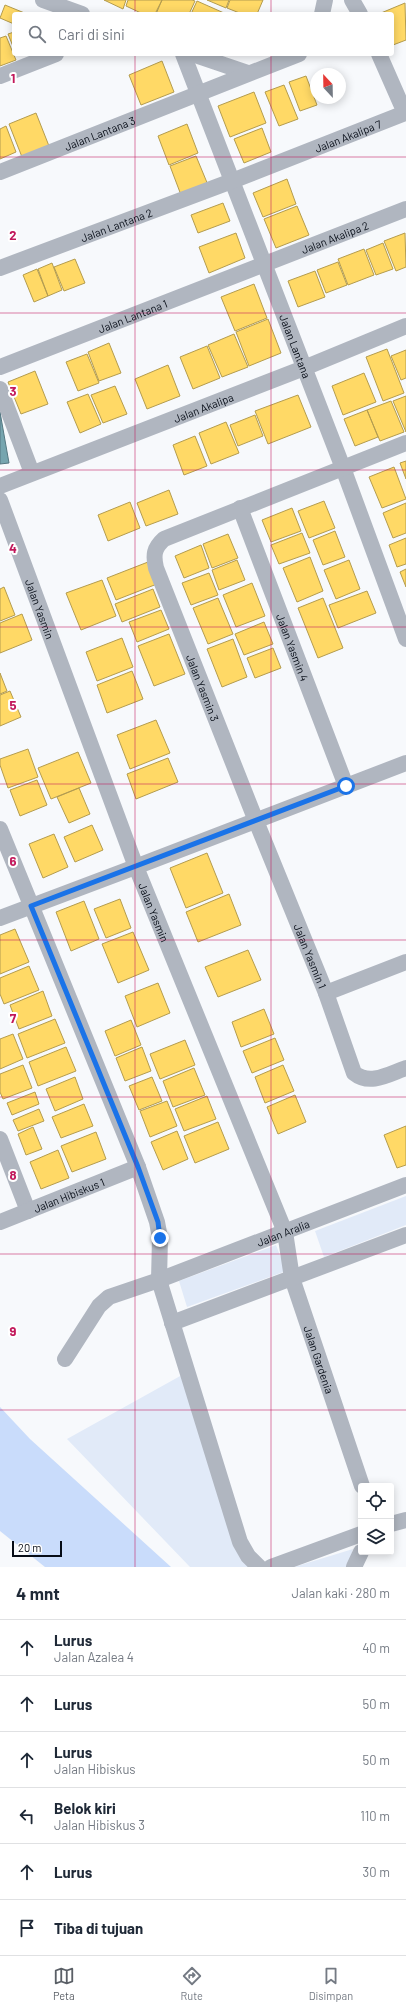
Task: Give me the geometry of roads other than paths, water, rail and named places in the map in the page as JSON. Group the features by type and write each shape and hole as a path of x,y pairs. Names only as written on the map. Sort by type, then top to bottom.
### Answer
{"street":[{"path":"43,0 74,12"},
{"path":"322,12 325,0"},
{"path":"352,0 359,12"},
{"path":"0,76 51,56"},
{"name":"Jalan Lantana","path":"184,56 304,368 406,639"},
{"path":"198,56 248,74"},
{"name":"Jalan Lantana 3","path":"0,172 294,56"},
{"name":"Jalan Akalipa 7","path":"232,181 405,114 381,56"},
{"name":"Jalan Lantana 2","path":"0,268 232,181"},
{"name":"Jalan Akalipa 2","path":"264,266 406,209"},
{"name":"Jalan Lantana 1","path":"0,367 264,266"},
{"name":"Jalan Akalipa","path":"0,486 304,368 406,326"},
{"path":"0,389 32,473"},
{"path":"240,508 406,443"},
{"name":"Jalan Yasmin","path":"0,500 136,867 285,1232"},
{"name":"Jalan Yasmin 3","path":"240,508 164,538 157,545 153,553 156,568 256,821"},
{"name":"Jalan Yasmin 4","path":"240,508 346,786"},
{"path":"0,918 406,763"},
{"name":"Jalan Yasmin 1","path":"256,821 326,993 354,1073 366,1080 373,1080 406,1068"},
{"path":"0,828 138,1167 159,1228 159,1280 172,1323 240,1542 248,1556 259,1567"},
{"path":"326,993 406,962"},
{"path":"0,1139 28,1211"},
{"name":"Jalan Hibiskus 1","path":"0,1222 138,1167"},
{"name":"Jalan Aralia","path":"65,1359 106,1299 406,1185"},
{"name":"Jalan Gardenia","path":"285,1232 292,1278 361,1483"},
{"path":"172,1323 406,1235"},
{"path":"394,1523 406,1520"},
{"path":"271,1567 358,1535"},
{"path":"354,1567 360,1555"}],"water":[{"path":"0,1407 30,1439 171,1567 45,1567 0,1531"}]}
